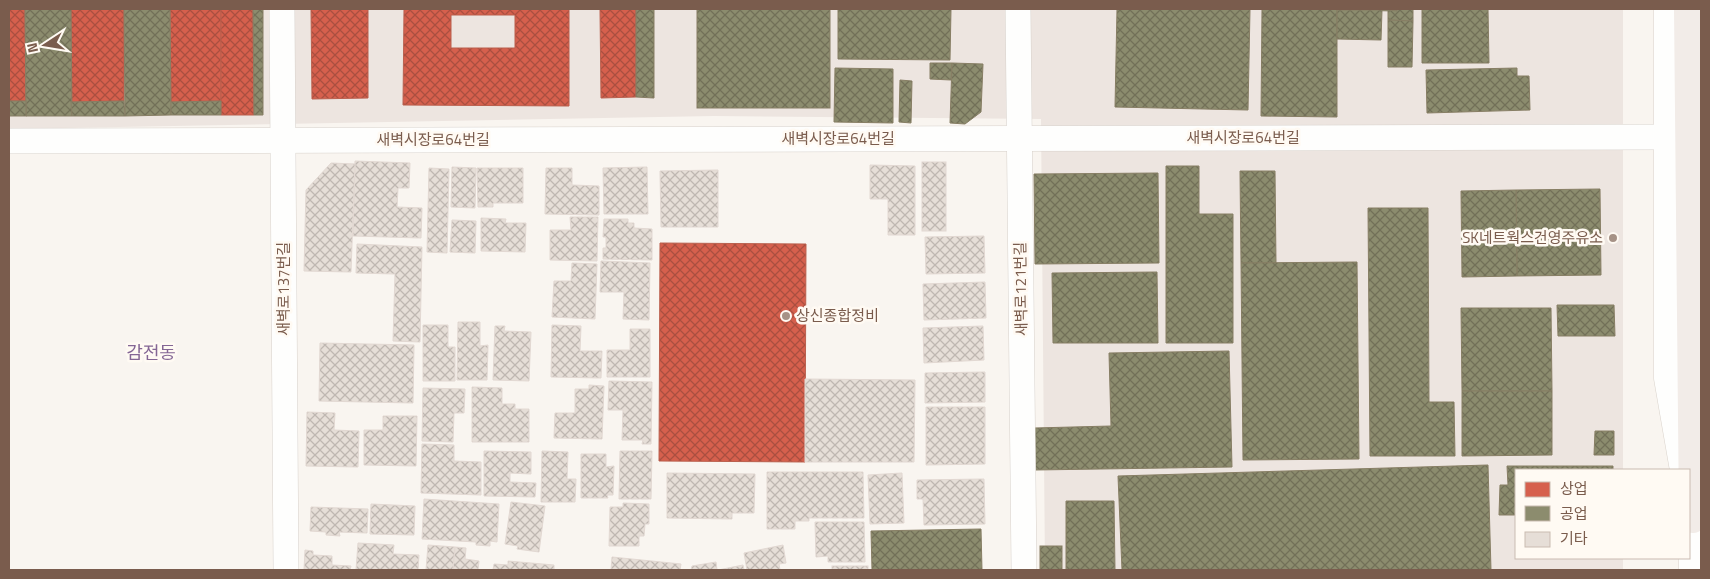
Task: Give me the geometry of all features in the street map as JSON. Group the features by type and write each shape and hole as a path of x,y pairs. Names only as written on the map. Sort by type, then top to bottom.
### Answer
{"highway":[{"path":"1688,9 1691,507"}],"main road":[{"path":"1668,9 1668,378 1684,469"},
{"path":"1693,570 1691,507 1701,467"}],"street":[{"name":"새벽로137번길","path":"282,9 286,570"},
{"name":"새벽로121번길","path":"1018,9 1024,570"},
{"name":"새벽시장로64번길","path":"9,141 1668,137"}],"shaded area":[{"path":"9,9 1623,9 1623,469 1515,469 1515,559 1623,559 1623,570 1045,570 1041,119 714,116 9,129"}],"building: 상업":[{"path":"9,9 25,9 26,101 9,101"},
{"path":"71,9 124,9 124,101 71,102"},
{"path":"170,9 221,9 221,101 171,102"},
{"path":"221,9 253,9 254,115 221,115"},
{"path":"311,9 368,9 368,98 312,99"},
{"path":"404,9 569,9 569,106 403,105","holes":["451,15 515,15 515,48 451,48"]},
{"path":"600,9 636,9 636,97 601,98"},
{"path":"660,243 806,244 805,462 659,461"}],"building: 공업":[{"path":"25,9 71,9 72,116 26,116"},
{"path":"124,9 170,9 171,115 125,116"},
{"path":"253,9 263,9 263,115 254,115"},
{"path":"636,9 654,9 654,98 636,97"},
{"path":"697,9 830,9 830,108 697,108"},
{"path":"838,9 951,9 950,60 838,59"},
{"path":"1117,9 1250,9 1248,110 1115,107"},
{"path":"1262,9 1397,9 1397,11 1337,10 1337,117 1261,116"},
{"path":"1397,9 1413,9 1413,21 1388,20 1388,10 1397,11"},
{"path":"1422,9 1488,9 1489,63 1422,63"},
{"path":"1337,10 1382,10 1381,40 1337,39"},
{"path":"1388,20 1413,21 1412,67 1388,67"},
{"path":"930,63 952,63 951,80 930,79"},
{"path":"952,63 983,64 981,112 965,124 950,123"},
{"path":"835,68 893,69 893,123 834,122"},
{"path":"1517,68 1517,76 1529,76 1530,110 1427,113 1426,70"},
{"path":"900,80 912,81 911,123 899,122"},
{"path":"9,101 26,101 26,116 9,116"},
{"path":"124,101 125,116 72,116 71,102"},
{"path":"221,101 221,115 171,115 171,102"},
{"path":"1166,166 1199,166 1199,214 1233,214 1233,343 1166,343"},
{"path":"1240,171 1275,171 1276,263 1241,263"},
{"path":"1158,173 1159,263 1035,264 1034,174"},
{"path":"1600,189 1601,275 1517,276 1516,190"},
{"path":"1516,190 1517,276 1462,277 1461,191"},
{"path":"1368,208 1428,208 1429,402 1454,402 1455,456 1370,456"},
{"path":"1357,262 1359,459 1243,460 1241,263"},
{"path":"1157,272 1158,343 1053,343 1052,273"},
{"path":"1557,305 1614,305 1615,336 1558,336"},
{"path":"1461,308 1551,308 1552,391 1462,391"},
{"path":"1229,351 1232,467 1035,470 1034,428 1111,426 1109,353"},
{"path":"1462,391 1552,391 1552,455 1462,456"},
{"path":"1595,431 1614,431 1614,455 1594,455"},
{"path":"1488,465 1491,570 1122,570 1118,476"},
{"path":"1507,466 1613,466 1613,469 1515,469 1515,515 1499,515 1500,485 1508,485"},
{"path":"1066,501 1114,501 1115,570 1066,570"},
{"path":"981,529 982,570 872,570 871,531"},
{"path":"1040,546 1062,546 1062,570 1040,570"}],"building: 기타":[{"path":"355,161 410,163 409,188 398,188 397,207 422,208 421,238 353,236"},
{"path":"922,162 946,162 946,231 922,231"},
{"path":"331,163 355,164 351,272 304,271 306,190"},
{"path":"870,165 915,166 915,235 888,235 888,199 870,199"},
{"path":"452,167 476,168 475,208 451,207"},
{"path":"647,167 648,214 604,214 603,168"},
{"path":"429,168 449,169 447,253 427,252"},
{"path":"477,168 523,168 523,203 493,203 493,207 478,207"},
{"path":"546,168 572,168 572,185 599,186 599,215 545,214"},
{"path":"718,170 718,227 661,227 660,171"},
{"path":"570,217 598,217 597,261 550,260 550,230 571,230"},
{"path":"481,218 506,219 505,223 526,223 525,252 481,251"},
{"path":"604,219 628,219 628,223 634,223 634,228 652,229 652,260 603,259 603,248 606,248 606,237 603,237"},
{"path":"452,220 476,221 475,253 450,252"},
{"path":"984,236 985,273 926,274 925,237"},
{"path":"357,244 422,247 420,342 393,341 395,274 356,273"},
{"path":"601,261 650,263 649,320 623,319 624,292 600,292"},
{"path":"572,263 597,264 595,319 552,317 554,281 571,281"},
{"path":"985,282 986,318 924,320 923,284"},
{"path":"458,322 480,322 480,346 488,345 487,380 457,380"},
{"path":"423,325 448,325 448,347 455,347 455,381 423,381"},
{"path":"552,325 581,326 580,351 602,351 601,378 551,377"},
{"path":"495,326 505,326 504,331 531,332 529,381 493,380"},
{"path":"983,326 984,360 924,363 923,328"},
{"path":"630,329 650,329 650,377 607,377 607,350 630,350"},
{"path":"320,343 414,345 413,403 319,401"},
{"path":"985,372 985,402 925,403 925,373"},
{"path":"805,379 915,380 914,462 805,462"},
{"path":"609,381 652,382 651,444 642,444 643,440 622,440 623,410 608,410"},
{"path":"589,385 604,386 602,439 554,438 555,413 575,413 575,389 589,389"},
{"path":"472,387 502,388 502,404 515,404 515,409 529,409 529,442 472,442"},
{"path":"423,388 465,389 464,413 454,413 453,442 422,441"},
{"path":"926,407 985,407 985,464 926,465"},
{"path":"307,412 335,413 334,430 359,431 358,467 306,466"},
{"path":"383,416 417,416 416,466 364,465 364,430 383,430"},
{"path":"422,444 454,445 454,461 481,462 481,495 421,493"},
{"path":"484,451 531,452 531,474 510,473 510,482 536,483 535,497 484,496"},
{"path":"542,451 568,452 567,479 576,479 575,502 541,502"},
{"path":"620,451 652,451 651,499 619,499"},
{"path":"581,454 606,454 606,467 614,466 613,495 607,495 608,498 581,498"},
{"path":"767,472 863,472 864,518 809,518 809,521 795,521 795,529 767,529"},
{"path":"667,473 755,474 754,513 732,513 732,519 667,518"},
{"path":"902,473 904,523 870,524 868,475"},
{"path":"984,479 985,524 924,525 923,499 917,499 917,480"},
{"path":"424,499 499,504 497,542 490,541 490,546 476,545 476,542 422,539"},
{"path":"511,502 545,506 539,552 517,549 518,546 505,544"},
{"path":"623,503 649,504 649,524 645,524 644,536 639,536 639,546 609,546 610,507 623,507"},
{"path":"371,504 415,506 414,535 370,534"},
{"path":"311,507 368,509 367,533 339,532 340,536 326,535 326,532 310,531"},
{"path":"815,522 864,522 865,562 828,562 828,556 816,557"},
{"path":"358,543 394,545 393,554 419,555 418,570 356,570"},
{"path":"428,545 455,547 453,570 426,570"},
{"path":"783,545 786,563 779,564 780,570 747,570 744,553"},
{"path":"455,547 466,548 465,559 479,561 478,570 453,570"},
{"path":"305,550 313,551 313,555 332,556 332,565 351,566 350,570 304,570"},
{"path":"612,557 681,564 680,570 611,570"},
{"path":"508,561 554,565 554,570 493,570 494,564 508,565"},
{"path":"716,562 717,570 691,570 692,566"},
{"path":"743,565 744,570 718,570"},
{"path":"832,566 868,566 868,570 832,570"}],"place":[{"name":"SK네트웍스건영주유소","path":"1613,238"},
{"name":"상신종합정비","path":"786,316"}],"district":[{"name":"감전동","path":"151,353"}]}
